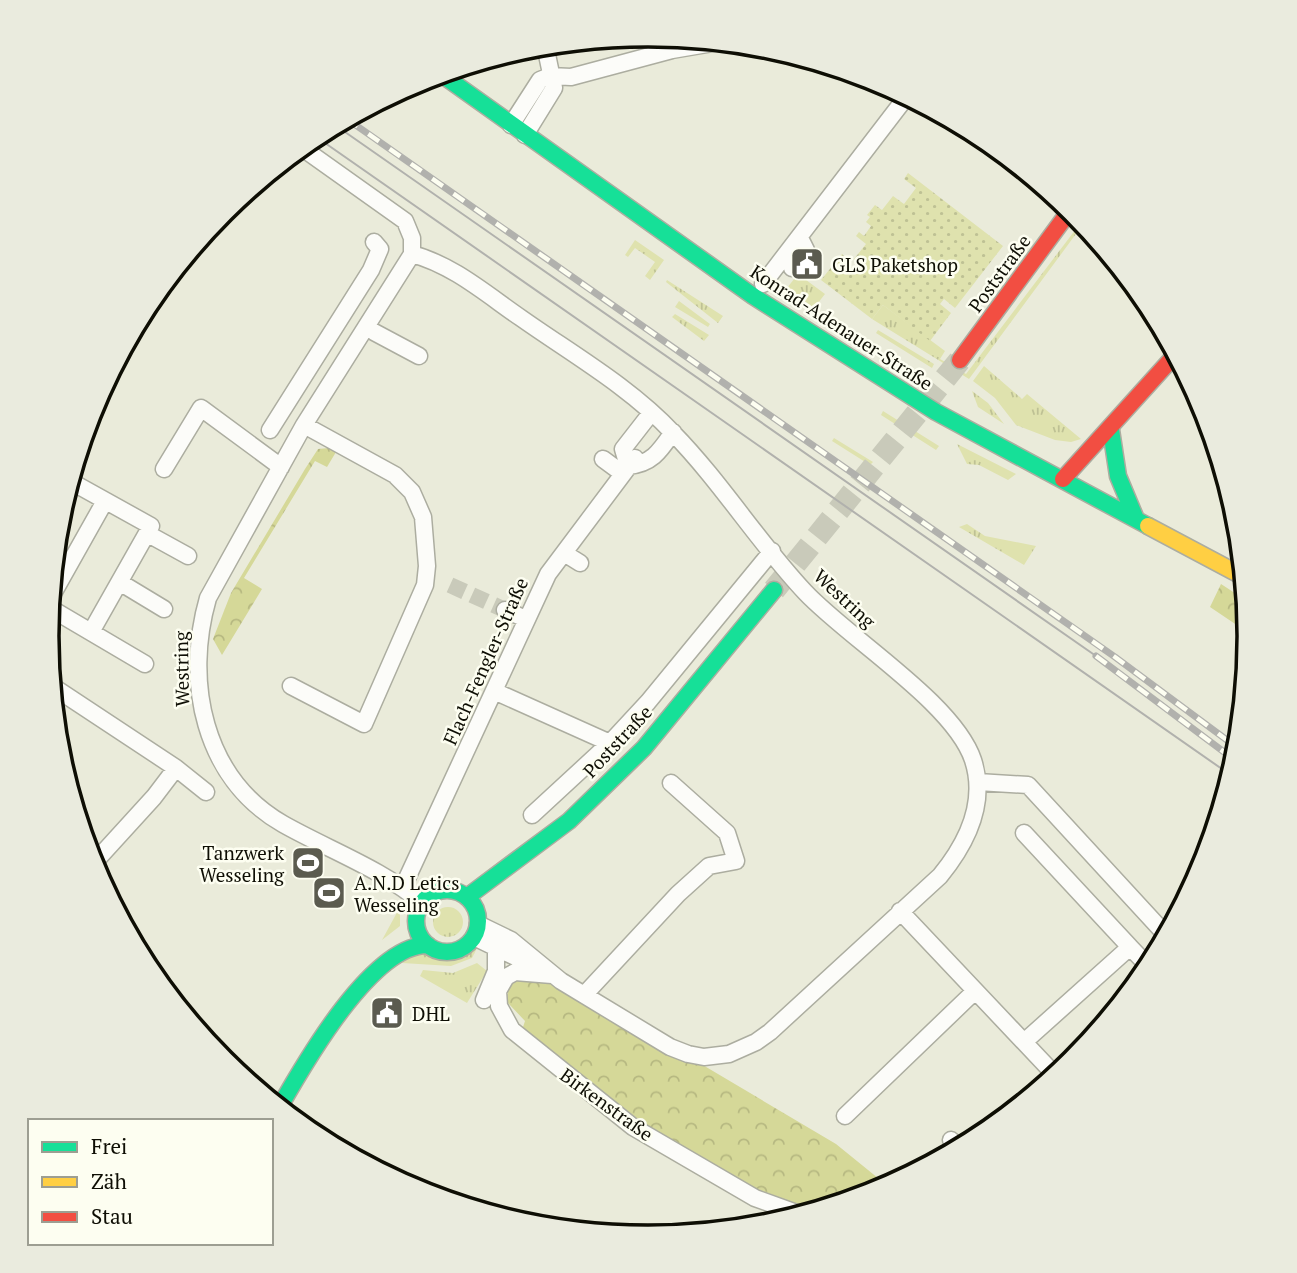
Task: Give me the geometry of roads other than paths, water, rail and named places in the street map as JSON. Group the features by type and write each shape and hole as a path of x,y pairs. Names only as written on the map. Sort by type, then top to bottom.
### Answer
{"street":[{"path":"550,76 570,77 682,49"},
{"path":"518,130 554,88 547,57"},
{"name":"Konrad-Adenauer-Straße","path":"452,82 753,296 936,412 1234,572"},
{"path":"763,284 901,104"},
{"path":"311,154 405,221 412,238 412,254"},
{"name":"Poststraße","path":"960,360 1064,219"},
{"path":"792,268 806,250 800,238"},
{"path":"270,430 371,270 380,249 374,242"},
{"name":"Westring","path":"422,903 403,887 281,823 251,802 210,744 201,709 201,622 208,598 304,425 412,254 450,269 651,413 673,432 806,593 938,711 962,738 972,759 978,782 977,806 958,854 940,876 770,1031 756,1042 729,1054 704,1057 670,1047 585,993 496,949 476,930"},
{"path":"374,332 419,356"},
{"path":"1063,480 1111,430 1169,362"},
{"path":"164,470 201,408 281,467"},
{"name":"Flach-Fengler-Straße","path":"403,887 548,574 628,466 623,449 651,413"},
{"path":"291,686 364,724 427,575 423,517 412,492 395,475 304,425"},
{"path":"1111,430 1110,452 1115,476 1136,519"},
{"path":"603,459 628,466 643,465 655,458 673,432"},
{"path":"79,486 151,526 91,632"},
{"path":"63,576 105,500"},
{"path":"148,534 188,556"},
{"path":"532,815 610,743 648,702 772,551"},
{"path":"564,553 580,563"},
{"path":"121,583 164,609"},
{"name":"Poststraße","path":"467,897 569,821 644,748 774,590"},
{"path":"505,610 526,619"},
{"path":"60,614 145,664"},
{"path":"494,691 610,743"},
{"path":"62,693 176,768 206,792"},
{"path":"101,855 154,797 176,768"},
{"path":"978,782 1028,785 1160,929"},
{"path":"585,993 678,894 709,866 736,861 727,833 671,783"},
{"path":"1024,833 1141,959"},
{"path":"284,1100 312,1056 361,990 392,958 414,945 428,945 450,952 464,947 476,930 474,906 467,897 445,891 432,895 422,903 416,926 397,937 372,961 361,990"},
{"path":"900,911 1049,1068"},
{"path":"416,926 428,945"},
{"name":"Westring","path":"476,930 511,940 552,975"},
{"path":"1024,1042 1130,947"},
{"path":"484,1000 496,971 496,949"},
{"name":"Birkenstraße","path":"552,975 515,972 506,977 498,991 499,1006 512,1030 633,1127 755,1198 786,1209"},
{"path":"845,1116 975,991"}],"tunnel":[{"path":"774,590 960,360"},
{"path":"450,585 505,610"}],"tram line":[{"path":"345,132 1096,656"},
{"path":"326,144 1222,769"}],"railway":[{"path":"356,125 1115,657 1228,741"},
{"path":"1096,656 1226,753"}],"place":[{"name":"GLS Paketshop","path":"807,264"},
{"name":"Tanzwerk Wesseling","path":"308,863"},
{"name":"A.N.D Letics Wesseling","path":"329,893"},
{"name":"DHL","path":"387,1013"}]}
